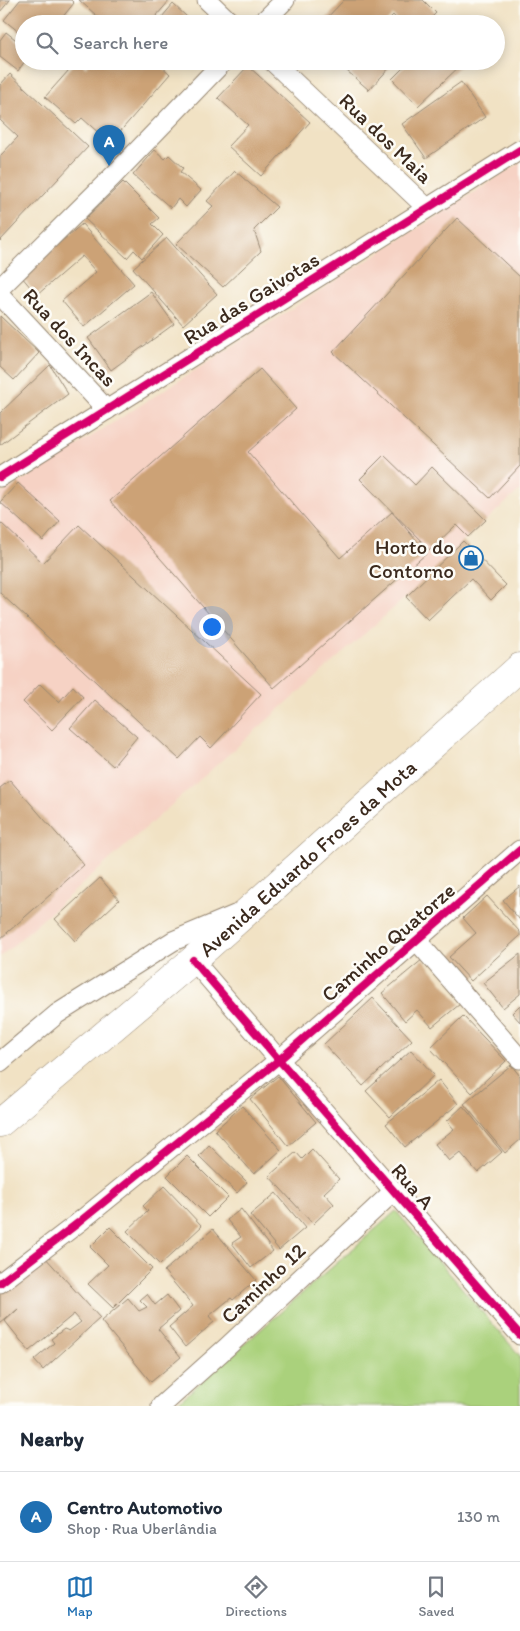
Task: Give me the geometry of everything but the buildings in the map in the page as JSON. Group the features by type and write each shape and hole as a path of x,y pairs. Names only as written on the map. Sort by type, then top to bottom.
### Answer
{"highway":[{"name":"Avenida Eduardo Froes da Mota","path":"0,1123 194,960 520,667"}],"street":[{"path":"208,0 223,15"},
{"path":"270,15 285,0"},
{"path":"0,288 113,176 215,70"},
{"name":"Rua dos Maia","path":"281,70 426,207"},
{"name":"Rua das Gaivotas","path":"0,476 426,207 520,150"},
{"name":"Rua dos Incas","path":"0,295 107,410"},
{"name":"Caminho Quatorze","path":"0,1283 78,1223 279,1060 520,850"},
{"path":"0,1062 57,1014 173,941 250,909"},
{"path":"417,941 520,1059"},
{"name":"Rua A","path":"194,960 520,1335"},
{"name":"Caminho 12","path":"161,1406 394,1191"}],"shaded area":[{"path":"520,163 520,490 463,541 406,597 0,957 0,495"}],"green space":[{"path":"396,1211 520,1356 520,1406 174,1406"}],"cycle path":[{"path":"0,477 520,150"},
{"path":"0,1283 78,1223 279,1060 520,850"},
{"path":"193,960 520,1335"}],"place":[{"name":"Centro Automotivo","path":"109,166"},
{"name":"Horto do Contorno","path":"471,558"}]}
